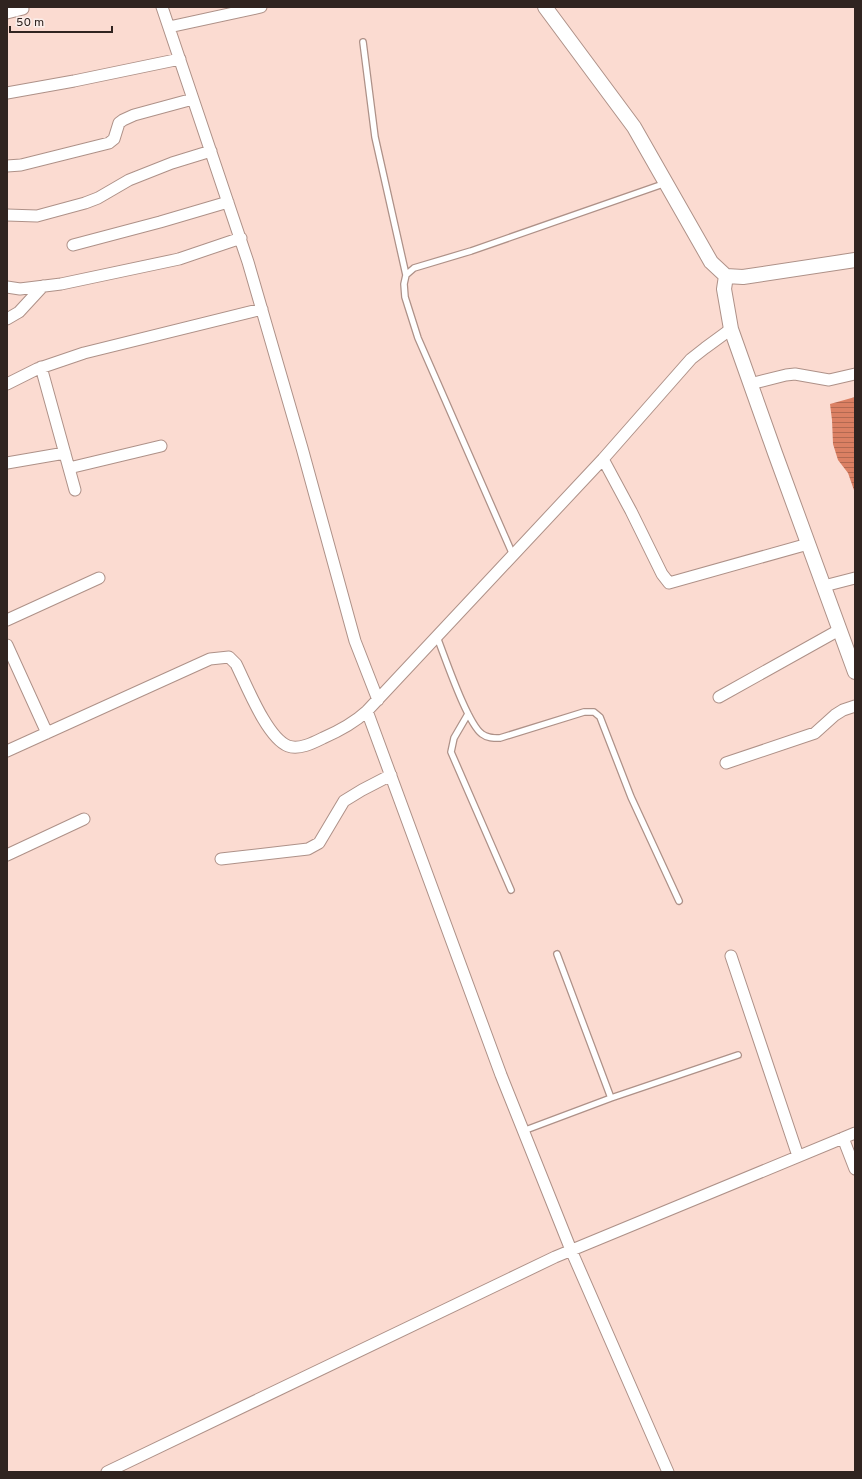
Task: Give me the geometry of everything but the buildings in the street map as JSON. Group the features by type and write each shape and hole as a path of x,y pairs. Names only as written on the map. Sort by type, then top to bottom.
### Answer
{"street":[{"path":"162,7 240,238 302,448 355,641 378,700"},
{"path":"169,27 262,7"},
{"path":"545,7 634,127 711,262 726,276 743,277 855,260"},
{"path":"7,13 23,9"},
{"path":"7,93 180,59"},
{"path":"7,166 21,165 109,143 114,139 119,123 123,120 134,115 193,99"},
{"path":"7,215 37,216 85,203 98,198 129,180 172,163 211,151"},
{"path":"73,245 228,202"},
{"path":"7,288 20,289 61,284 180,258 240,238"},
{"path":"726,276 724,289 731,329 855,672"},
{"path":"7,319 19,312 43,286"},
{"path":"7,384 41,367 91,352 262,309"},
{"path":"7,751 210,659 222,657 229,657 236,664 273,735 281,742 289,746 302,746 330,735 355,722 367,712 603,459 692,359 731,329"},
{"path":"41,367 75,490"},
{"path":"750,384 795,374 829,380 855,374"},
{"path":"69,468 161,446"},
{"path":"7,463 65,453"},
{"path":"603,459 662,574 669,583 808,544"},
{"path":"7,620 98,578"},
{"path":"824,586 855,578"},
{"path":"719,697 839,630"},
{"path":"7,644 47,732"},
{"path":"726,763 814,733 835,715 843,710 855,706"},
{"path":"367,712 523,1131 571,1250 668,1472"},
{"path":"221,859 308,849 316,846 344,802 362,790 391,775"},
{"path":"7,854 84,819"},
{"path":"731,956 798,1156"},
{"path":"106,1472 571,1250 855,1133"},
{"path":"843,1138 855,1168"}],"lane":[{"path":"363,42 376,137 406,275 404,284 405,297 418,338 513,555"},
{"path":"406,275 414,268 471,251 666,183"},
{"path":"437,637 468,714 476,728 482,734 491,738 500,738 584,712 594,712 600,717 631,797 679,901"},
{"path":"468,714 454,738 451,752 512,890"},
{"path":"557,954 611,1098"},
{"path":"523,1131 611,1098 683,1075 738,1055"}],"shaded area":[{"path":"855,397 855,493 848,473 838,460 833,444 830,404"}]}
